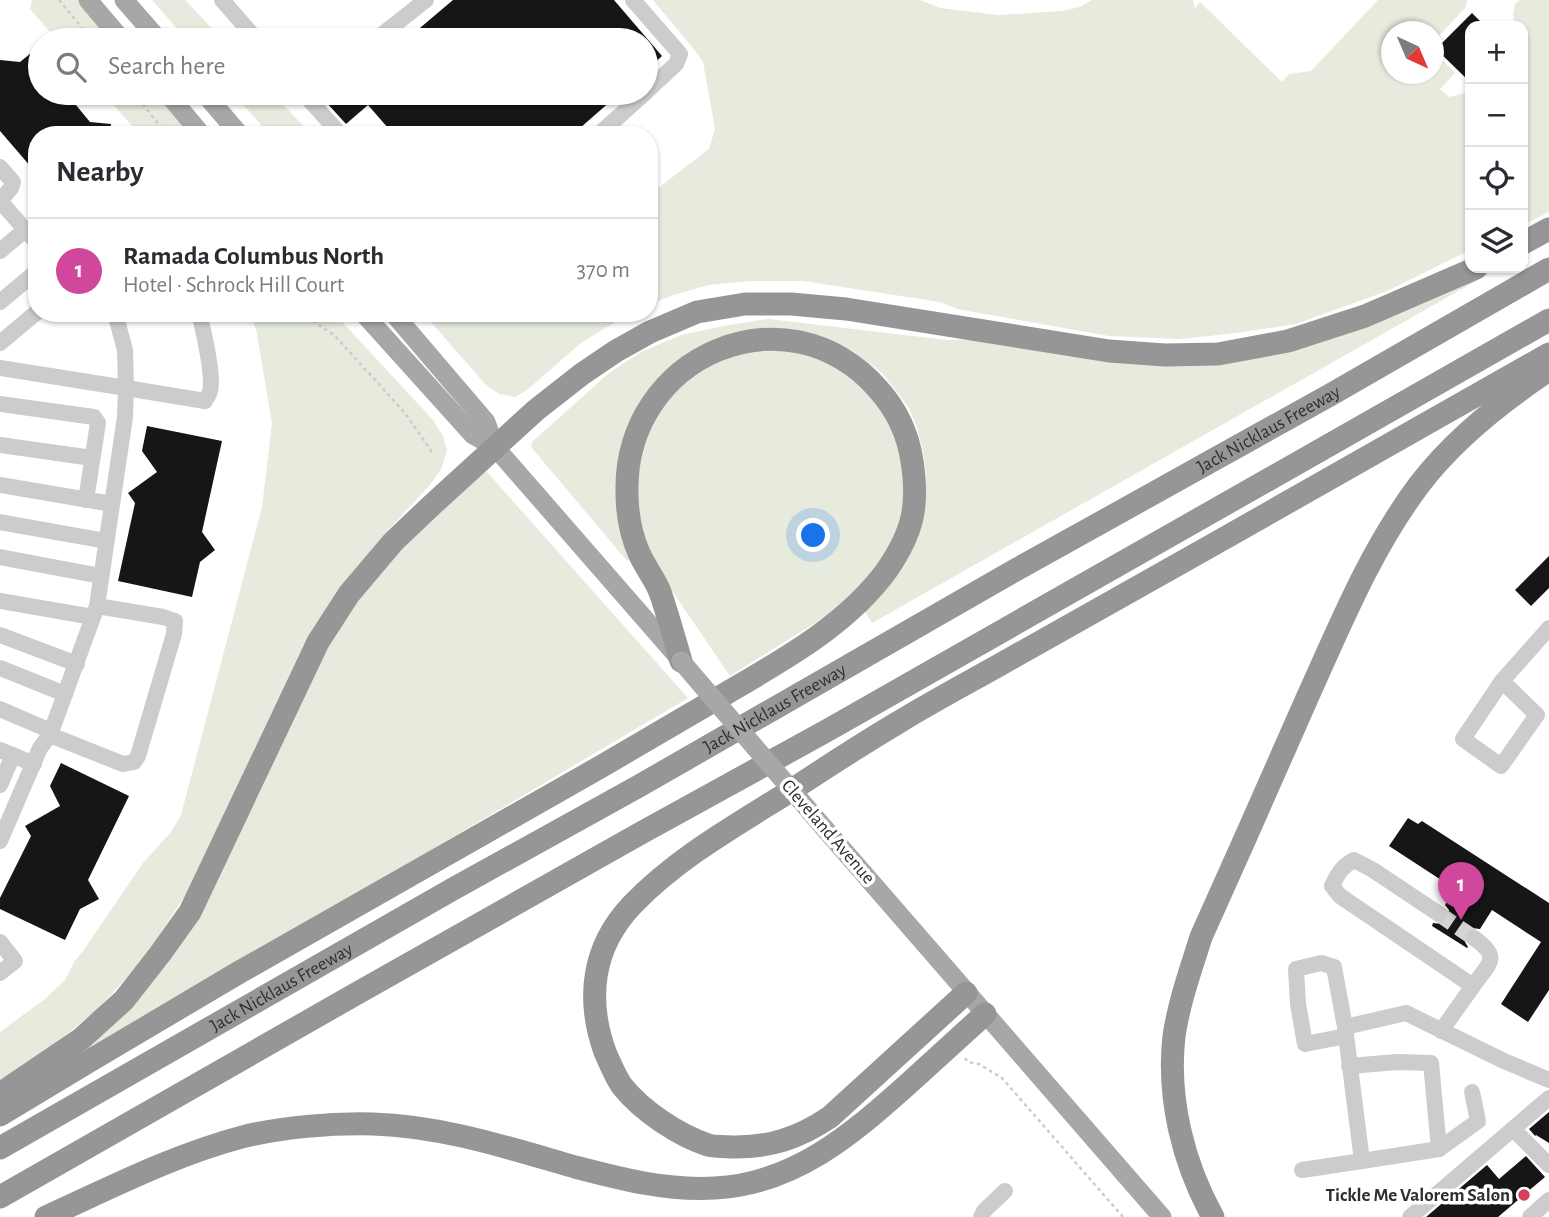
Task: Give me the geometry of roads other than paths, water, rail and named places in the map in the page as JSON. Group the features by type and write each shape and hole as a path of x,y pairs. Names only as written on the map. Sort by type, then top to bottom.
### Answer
{"highway":[{"path":"1528,240 1549,229"},
{"name":"Jack Nicklaus Freeway","path":"0,1148 1549,269"},
{"path":"0,1094 81,1039 124,1000 190,912 318,642 349,594 393,542 536,410 582,374 650,332 697,312 744,304 791,304 846,309 1109,351 1165,355 1218,354 1288,341 1365,316 1465,273"},
{"path":"0,1197 354,995 840,724 1549,320"},
{"path":"0,1115 238,974 782,661 844,616 879,580 908,535 914,506 915,482 910,451 901,424 886,397 866,375 837,355 804,343 770,338 735,344 709,354 686,368 666,385 648,408 629,459 626,488 628,513 638,550 659,589 681,661"},
{"path":"966,993 830,1117 809,1131 784,1141 743,1147 711,1146 677,1131 650,1112 621,1085 598,1032 595,1004 596,972 604,944 618,920 665,874 717,836 911,715 1549,354"},
{"path":"1213,1217 1186,1158 1175,1106 1173,1066 1175,1036 1186,985 1201,937 1334,638 1392,524 1420,483 1459,440 1518,391 1549,370"},
{"path":"46,1217 191,1153 243,1137 309,1126 374,1124 436,1131 643,1184 678,1188 740,1185 797,1168 829,1149 864,1123 985,1014"}],"main road":[{"path":"88,0 112,28"},
{"path":"124,0 148,28"},
{"path":"176,105 194,126"},
{"path":"214,105 232,126"},
{"name":"Cleveland Avenue","path":"371,322 473,435 495,447 1162,1217"},
{"name":"Cleveland Avenue","path":"401,322 486,422 495,447"}],"street":[{"path":"222,0 246,28"},
{"path":"390,28 426,0"},
{"path":"633,0 657,28"},
{"path":"658,29 680,54 676,64 658,80"},
{"path":"314,105 333,126"},
{"path":"608,126 631,105"},
{"path":"0,167 13,182 0,201 28,233"},
{"path":"0,251 25,230"},
{"path":"0,302 28,279"},
{"path":"0,343 28,320"},
{"path":"1,837 40,748 50,733 95,612 125,417 125,350 117,322"},
{"path":"0,368 205,401 211,385 201,322"},
{"path":"0,404 94,417 98,423 86,500"},
{"path":"0,445 92,458"},
{"path":"0,485 112,504"},
{"path":"0,522 106,541"},
{"path":"0,557 101,576"},
{"path":"0,601 163,617 175,621 174,634 134,762 123,764 0,709"},
{"path":"1502,681 1537,715 1501,766 1463,740 1502,681 1549,628"},
{"path":"0,635 77,664"},
{"path":"0,668 65,694"},
{"path":"0,785 6,752 34,764"},
{"path":"1439,914 1354,860 1346,863 1332,886 1340,896 1473,986"},
{"path":"1441,1031 1489,964 1490,951 1474,938"},
{"path":"0,942 15,961 0,972"},
{"path":"1362,1161 1345,1032 1334,967 1321,962 1296,969 1298,1004 1305,1044 1345,1032 1406,1013 1549,1080"},
{"path":"1349,1066 1397,1062 1431,1063 1439,1149"},
{"path":"1302,1170 1439,1149 1478,1121 1472,1092"},
{"path":"1410,1217 1549,1098"},
{"path":"1513,1129 1549,1165"},
{"path":"981,1217 1005,1191"},
{"path":"1530,1217 1549,1200"}],"tunnel":[{"path":"1439,914 1474,938"}],"place":[{"name":"Ramada Columbus North","path":"1461,920"},
{"name":"Tickle Me Valorem Salon","path":"1524,1195"}]}
